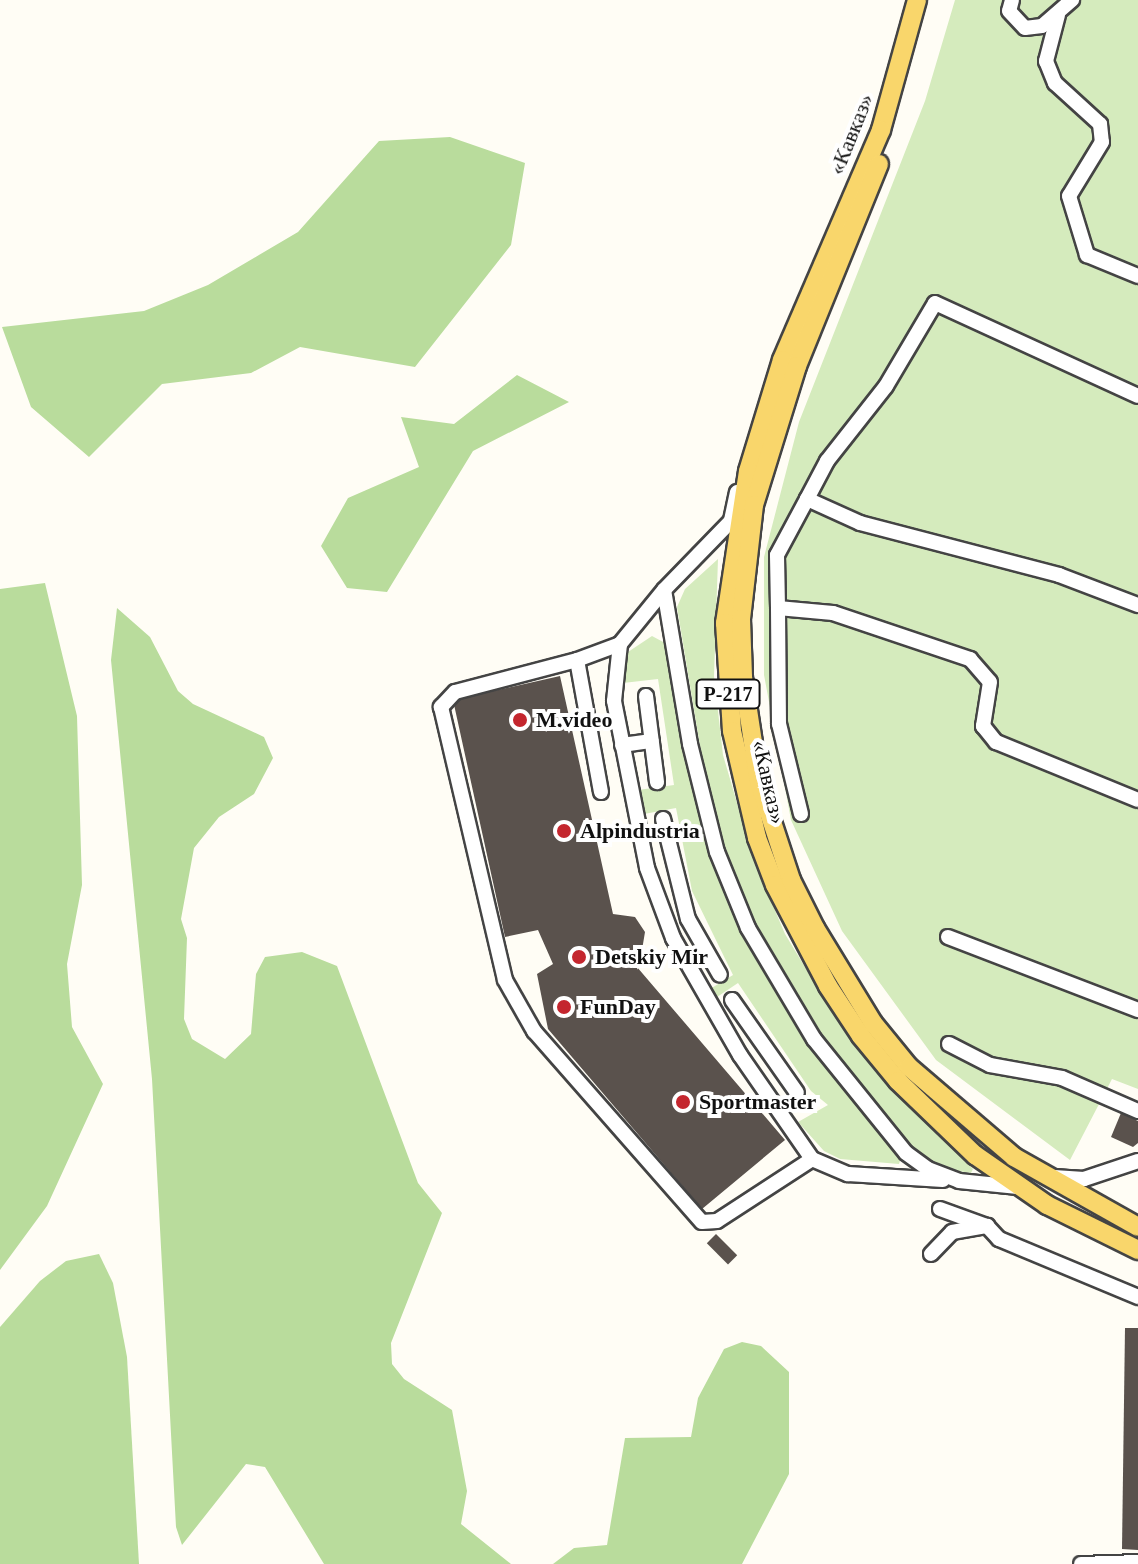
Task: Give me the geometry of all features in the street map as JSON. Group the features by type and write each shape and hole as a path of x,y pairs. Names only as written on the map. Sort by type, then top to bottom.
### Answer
{"main road":[{"name":"«Кавказ»","path":"917,0 881,130 782,360 748,471 725,623 732,731 757,838 801,938 861,1036 939,1123 1021,1187 1065,1216 1138,1250"},
{"name":"«Кавказ»","path":"930,0 915,66 892,133 765,460 745,559 743,677 772,831 791,880 843,979 909,1067 980,1131 1041,1174 1138,1227"},
{"path":"1065,1216 1077,1229 1138,1260"}],"street":[{"path":"1012,0 1009,11 1025,28 1042,26 1072,0"},
{"path":"1058,15 1046,61 1055,83 1100,124 1102,142 1069,196 1087,255 1138,276"},
{"path":"801,814 779,724 777,555 827,461 886,386 935,303 1138,396"},
{"path":"782,360 753,426 731,521 664,590 620,644 577,660 455,692 441,707 505,980 534,1031 702,1222 717,1221 812,1159"},
{"path":"807,499 860,523 1044,570 1138,605"},
{"path":"664,590 694,759 717,852 748,928 780,989 871,1113 906,1153 928,1169 959,1181"},
{"path":"778,608 833,613 970,659 990,682 983,726 996,742 1138,800"},
{"path":"620,644 614,701 647,868 673,938 740,1055 812,1159 848,1174 1021,1187"},
{"path":"577,660 601,792"},
{"path":"646,696 657,782"},
{"path":"622,745 652,741"},
{"path":"663,819 688,919 720,975"},
{"path":"647,868 672,864"},
{"path":"948,937 1138,1010"},
{"path":"732,1000 797,1093"},
{"path":"740,1055 759,1041"},
{"path":"949,1044 990,1065 1062,1078 1138,1111"},
{"path":"1041,1174 1084,1179 1138,1161"},
{"path":"940,1209 987,1226 999,1239 1138,1297"},
{"path":"1065,1216 1083,1217 1138,1241"},
{"path":"931,1254 952,1232 987,1226"},
{"path":"1081,1564 1138,1562"}],"green space":[{"path":"955,0 1138,0 1138,1089 1112,1079 1070,1160 936,1060 842,931 791,820 764,675 764,557 799,422 925,101"},
{"path":"450,137 525,163 511,245 415,367 300,347 251,373 162,384 89,457 31,407 2,327 144,311 208,285 298,232 379,141"},
{"path":"517,375 569,402 473,451 387,592 347,588 321,546 348,498 419,467 401,417 454,424"},
{"path":"718,559 714,676 723,755 754,861 785,934 831,1010 872,1068 973,1169 971,1173 939,1168 905,1142 826,1044 753,924 723,847 704,770 677,607 685,589"},
{"path":"45,583 77,716 82,885 67,964 72,1027 103,1084 47,1206 0,1270 0,589"},
{"path":"117,608 150,637 178,691 193,704 264,737 273,758 254,794 219,817 194,848 181,919 187,938 184,1019 192,1039 225,1059 251,1034 256,974 265,957 302,952 337,966 418,1183 442,1213 391,1343 392,1364 404,1379 452,1410 467,1491 461,1524 511,1564 324,1564 265,1467 246,1464 182,1545 176,1527 152,1079 111,660"},
{"path":"652,636 665,643 670,654 743,930 806,1037 902,1154 899,1164 840,1159 824,1151 798,1122 828,1105 811,1091 738,983 714,999 710,989 733,975 692,891 676,808 644,814 638,790 674,785 658,679 623,683 628,652"},
{"path":"99,1254 113,1283 127,1357 139,1564 0,1564 0,1327 40,1281 66,1261"},
{"path":"742,1342 761,1346 789,1372 789,1474 742,1564 553,1564 574,1548 607,1545 625,1438 691,1437 698,1398 724,1349"}],"building":[{"path":"560,676 613,914 635,917 645,932 642,950 631,960 785,1140 702,1209 548,1029 537,974 553,964 538,930 505,937 453,700"},
{"path":"1121,1113 1138,1121 1138,1143 1133,1147 1111,1137"},
{"path":"716,1234 737,1255 728,1264 707,1243"},
{"path":"1125,1328 1138,1328 1138,1550 1122,1549"}],"place":[{"name":"M.video","path":"520,720"},
{"name":"Alpindustria","path":"564,831"},
{"name":"Detskiy Mir","path":"579,957"},
{"name":"FunDay","path":"564,1007"},
{"name":"Sportmaster","path":"683,1102"}]}
